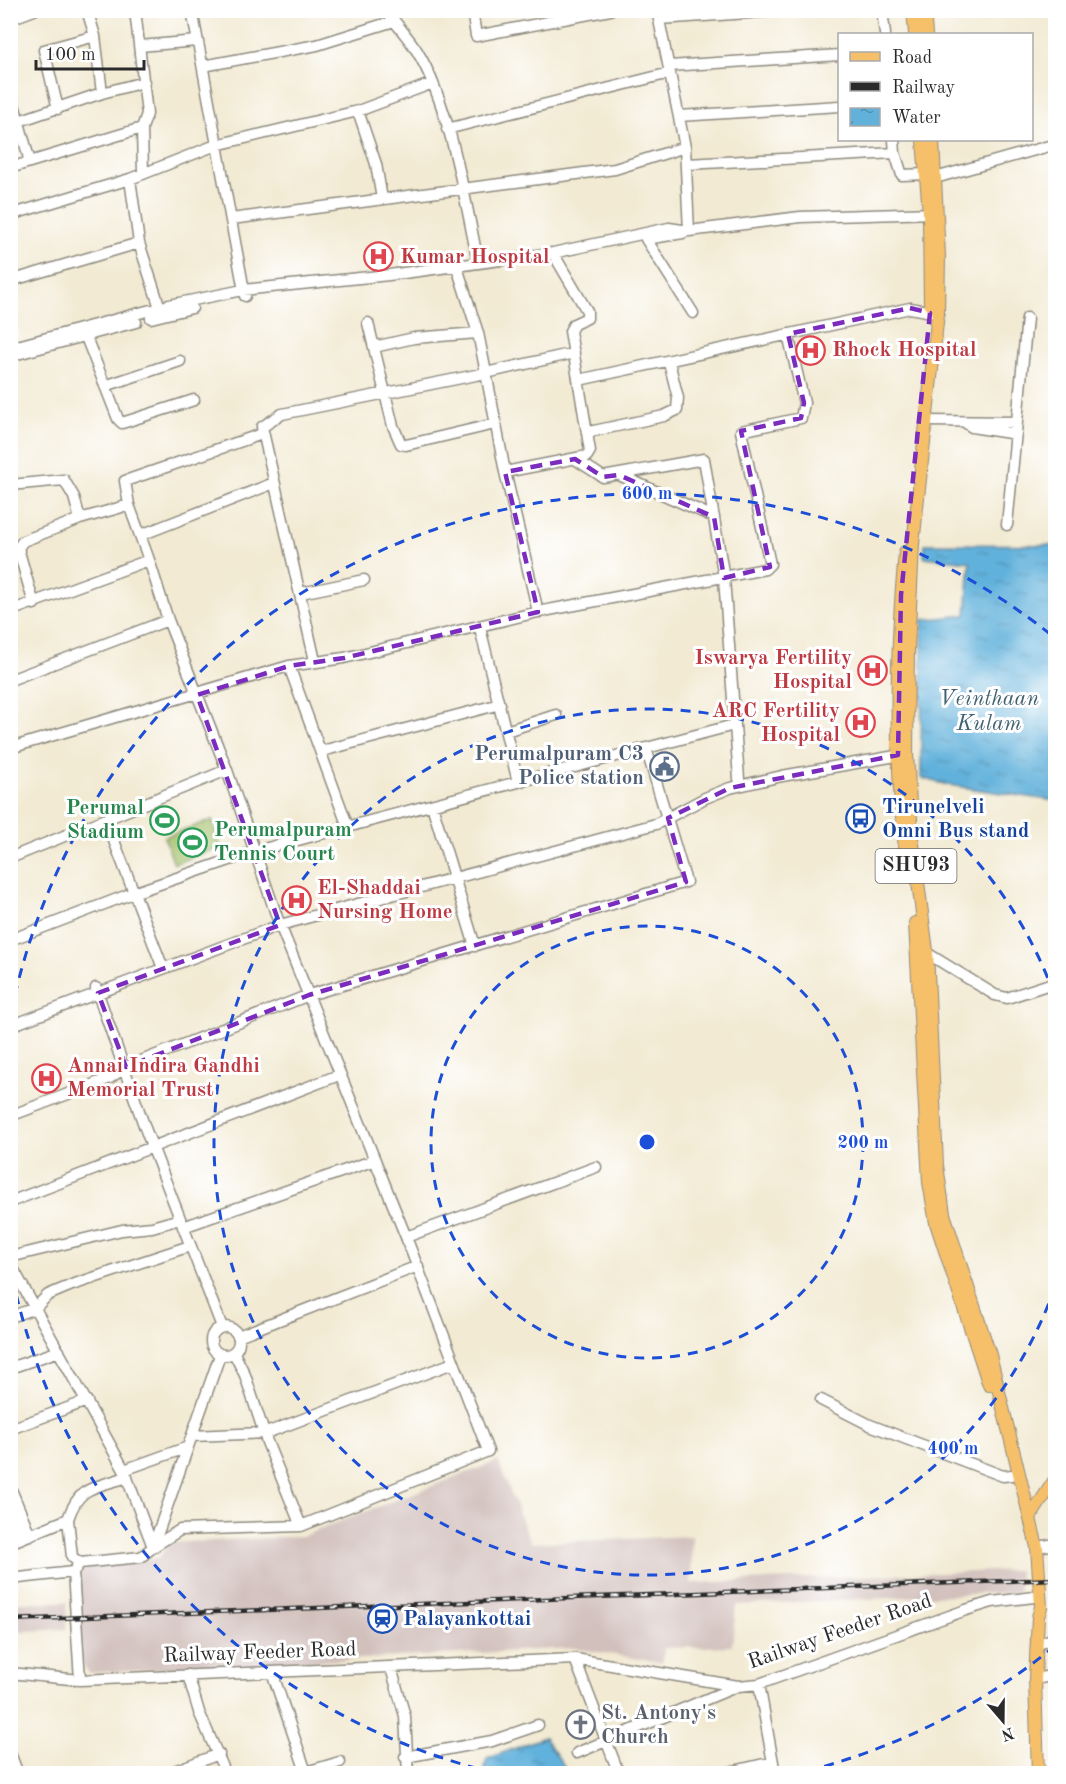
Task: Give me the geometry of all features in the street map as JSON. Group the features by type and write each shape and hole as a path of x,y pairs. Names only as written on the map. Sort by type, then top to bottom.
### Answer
{"main road":[{"path":"913,10 915,33"},
{"path":"924,10 926,33"},
{"name":"SHU93","path":"902,751 913,544 927,421 934,313 933,213 930,176 923,141"},
{"name":"SHU93","path":"930,176 933,141"},
{"name":"SHU93","path":"934,313 901,595 902,751 922,950 937,1165 944,1214 990,1355 1031,1516 1036,1547 1041,1607 1038,1617 1035,1679 1038,1773"},
{"name":"SHU93","path":"922,950 929,1182 936,1223 985,1371 1021,1505 1032,1560 1034,1597"},
{"path":"1031,1516 1056,1478"},
{"path":"1034,1597 1038,1617"}],"street":[{"path":"10,19 34,10"},
{"path":"87,10 95,36 102,93"},
{"path":"135,10 147,114 142,128 143,174"},
{"path":"192,10 244,294"},
{"path":"386,10 417,50 433,83 463,188 478,262"},
{"path":"472,10 476,36 610,10"},
{"path":"689,231 685,147 658,15 791,10"},
{"path":"882,10 885,33"},
{"path":"203,66 317,45 394,21"},
{"path":"58,110 44,51 95,36"},
{"path":"140,46 196,41"},
{"path":"447,129 669,70 838,55"},
{"path":"14,123 58,110 102,93 144,82"},
{"path":"10,215 130,179 216,145 358,111 433,83"},
{"path":"10,90 14,123 30,162"},
{"path":"679,116 838,105"},
{"path":"358,111 376,164 382,199"},
{"path":"10,168 142,128"},
{"path":"894,141 895,153 902,175 930,176 1056,144"},
{"path":"231,219 615,169 685,147"},
{"path":"687,164 895,153"},
{"path":"130,179 140,243 160,308"},
{"path":"86,336 160,308 244,294 555,255 689,231 800,217 933,213"},
{"path":"457,268 478,262 555,255 669,228 689,231"},
{"path":"646,239 693,313"},
{"path":"10,281 140,243"},
{"path":"506,472 589,455 589,432 570,331 574,324 587,318 586,310 555,255"},
{"path":"457,268 478,333 495,424 538,612"},
{"path":"10,356 244,294"},
{"path":"579,380 909,308 934,313"},
{"path":"1007,525 1027,318"},
{"path":"10,348 166,320"},
{"path":"368,323 397,438 406,445 495,424"},
{"path":"374,347 414,338 478,333"},
{"path":"11,749 288,666 344,658 480,628 538,612 758,573 770,564 741,431 801,418 804,403 788,334"},
{"path":"86,336 122,423 194,400"},
{"path":"315,661 262,427 282,414 486,373 574,352"},
{"path":"105,386 180,361"},
{"path":"589,432 664,416 677,410 678,398 669,362"},
{"path":"927,421 966,423 974,420 1017,428"},
{"path":"10,1580 141,1557 153,1546 180,1530 301,1526 488,1451 418,1266 279,923 227,770 168,620 129,505 125,481 262,434"},
{"path":"575,459 603,477 704,459 724,578 740,779"},
{"path":"620,475 714,517"},
{"path":"10,485 63,480 74,497 80,519"},
{"path":"141,535 274,483"},
{"path":"34,604 18,548 23,541 80,519 129,505"},
{"path":"10,611 149,560"},
{"path":"301,593 364,580"},
{"path":"10,680 168,620"},
{"path":"480,628 518,782"},
{"path":"288,666 322,751 348,827"},
{"path":"322,751 500,704"},
{"path":"507,731 556,715"},
{"path":"10,940 133,893 256,852 734,724"},
{"path":"10,1116 110,1078 126,1067 309,995 686,882 668,815 646,748"},
{"path":"668,815 713,787 740,779 902,751"},
{"path":"10,1026 161,963 279,923 668,815 730,788 902,751"},
{"path":"10,858 227,770"},
{"path":"432,805 475,946"},
{"path":"106,820 161,963"},
{"path":"10,1020 279,923"},
{"path":"922,950 995,995 1007,998 1056,982"},
{"path":"97,990 126,1067 152,1148 222,1327"},
{"path":"10,1202 339,1075"},
{"path":"10,1257 122,1230 182,1223 375,1160"},
{"path":"406,1237 596,1167"},
{"path":"10,1317 35,1308 48,1295 72,1285 190,1246"},
{"path":"10,1263 15,1282 35,1308 126,1473 153,1546"},
{"path":"238,1336 418,1266"},
{"path":"222,1327 230,1328 238,1336 239,1344 234,1353 220,1355 213,1350 210,1342 214,1331 222,1327"},
{"path":"10,1368 59,1351"},
{"path":"234,1353 245,1375 301,1526"},
{"path":"153,1546 220,1355"},
{"path":"80,1680 76,1568 72,1557 68,1519 74,1502 81,1492 126,1473 190,1441 266,1433 453,1363"},
{"path":"821,1400 881,1429 1002,1476 1012,1475"},
{"path":"10,1429 87,1401"},
{"path":"10,1487 26,1536"},
{"path":"10,1507 26,1536"},
{"path":"10,1543 68,1519"},
{"path":"1036,1547 1056,1544"},
{"name":"Railway Feeder Road","path":"10,1673 80,1680 575,1659 738,1686 759,1684 966,1610 993,1602 1034,1597"},
{"path":"1037,1645 1056,1637"},
{"path":"575,1659 618,1773"},
{"path":"391,1668 405,1716 405,1757 408,1773"},
{"path":"272,1672 306,1772 340,1762"},
{"path":"188,1675 199,1712 226,1773"},
{"path":"1035,1679 1056,1676"},
{"path":"759,1684 775,1773"},
{"path":"578,1752 738,1686"},
{"path":"405,1757 492,1741 538,1725"},
{"path":"10,1753 18,1773"},
{"path":"166,1773 219,1754"},
{"path":"721,1773 773,1762"}],"highlighted area":[{"path":"910,308 930,313 901,595 898,755 730,788 668,818 686,882 309,995 126,1067 98,993 280,925 197,695 289,666 344,658 538,612 505,472 575,459 603,477 619,475 714,517 724,578 770,567 741,431 801,418 804,403 788,334"}],"shaded area":[{"path":"498,1461 531,1543 692,1536 691,1583 1019,1570 1019,1592 736,1605 732,1646 664,1648 662,1663 574,1648 89,1673 82,1663 78,1576 85,1567 158,1558 170,1543 302,1536"},
{"path":"11,1602 67,1602 66,1629 11,1632"}],"green space":[{"name":"Perumalpuram Tennis Court","path":"212,820 221,847 174,864 164,837"}],"water":[{"name":"Veinthaan Kulam","path":"925,544 1055,545 1055,801 948,785 921,778 922,620 966,615 970,562 924,557"},
{"path":"544,1737 569,1773 483,1773 487,1759"}],"railway":[{"path":"10,1620 1056,1579"}],"place":[{"name":"Kumar Hospital","path":"379,257"},
{"name":"Rhock Hospital","path":"811,350"},
{"name":"Iswarya Fertility Hospital","path":"873,670"},
{"name":"ARC Fertility Hospital","path":"861,723"},
{"name":"Perumalpuram C3 Police station","path":"665,766"},
{"name":"Tirunelveli Omni Bus stand","path":"861,819"},
{"name":"Perumal Stadium","path":"165,820"},
{"name":"Perumalpuram Tennis Court","path":"193,842"},
{"name":"El-Shaddai Nursing Home","path":"296,900"},
{"name":"Annai Indira Gandhi Memorial Trust","path":"46,1078"},
{"name":"Palayankottai","path":"382,1619"},
{"name":"St. Antony's Church","path":"580,1725"}]}
